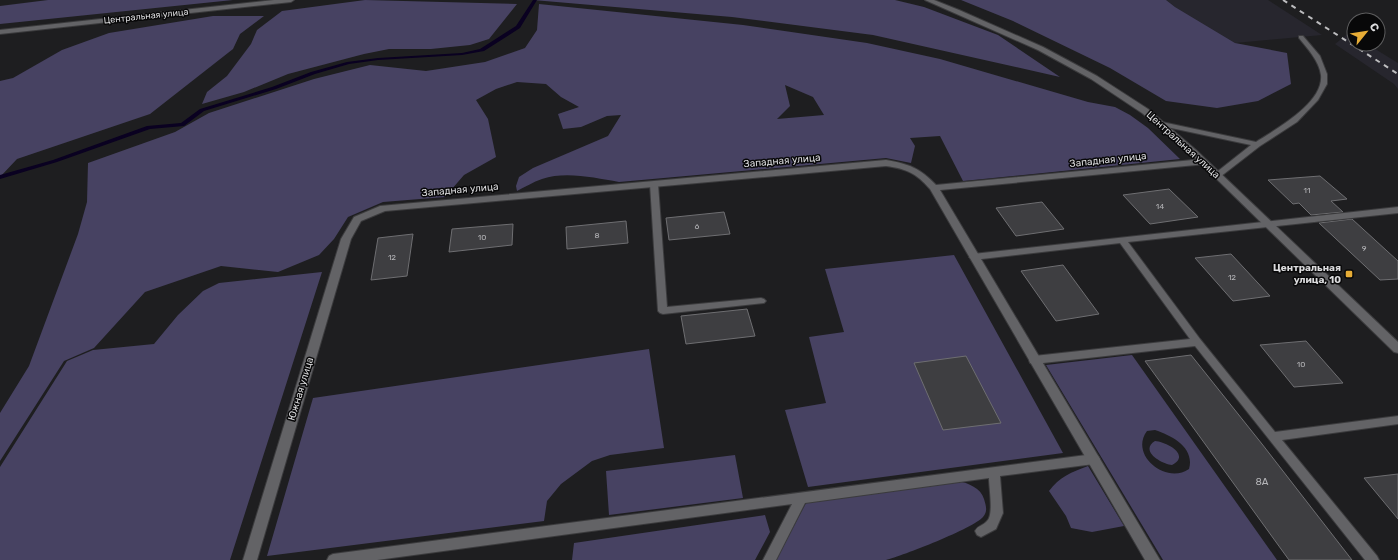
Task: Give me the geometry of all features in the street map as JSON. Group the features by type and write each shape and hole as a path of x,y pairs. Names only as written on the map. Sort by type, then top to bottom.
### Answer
{"street":[{"name":"Центральная улица","path":"0,32 291,0"},
{"name":"Центральная улица","path":"928,0 984,21 1043,50 1089,75 1128,99 1162,124 1398,350"},
{"name":"Западная улица","path":"357,219 383,208 886,163 911,167 925,178 934,188 1203,162"},
{"path":"934,188 1153,560"},
{"name":"Южная улица","path":"250,560 346,239 357,219"}],"lane":[{"path":"1217,176 1257,144 1294,120 1316,100 1324,84 1324,74 1317,56 1301,37"},
{"path":"1162,124 1257,144"},
{"path":"654,184 663,311 761,301"},
{"path":"973,256 1397,211"},
{"path":"1122,240 1196,342 1373,560"},
{"path":"1034,360 1196,342"},
{"path":"1273,437 1398,420"},
{"path":"333,560 1094,459"},
{"path":"981,531 992,525 997,513 994,472"},
{"path":"770,560 801,498"}],"shaded area":[{"path":"48,0 233,0 0,24 0,6"},
{"path":"365,0 517,4 489,39 470,45 431,49 389,49 364,54 288,74 244,92 202,104 207,92 227,76 251,44 257,30 282,11"},
{"path":"533,0 895,0 924,7 998,35 1060,77 873,35 732,17"},
{"path":"961,0 1166,0 1235,43 1287,53 1291,84 1258,101 1217,108 1166,101 1110,68 1013,21"},
{"path":"1166,0 1268,0 1322,35 1235,43"},
{"path":"539,4 743,25 867,43 940,59 1088,102 1115,107 1130,115 1148,128 1180,159 963,181 940,136 910,138 915,146 911,163 886,158 619,182 571,175 542,179 517,191 516,186 519,177 533,168 608,136 621,115 607,116 581,127 563,129 558,114 579,107 561,97 546,84 517,82 496,89 476,100 488,119 496,157 464,175 445,197 383,202 348,217 334,239 319,255 278,272 221,266 145,292 94,348 64,361 0,461 0,413 29,366 78,234 87,202 88,163 175,132 209,113 314,79 370,65 426,71 485,62 525,48 537,30","holes":["785,85 813,97 824,115 777,119 790,106"]},
{"path":"213,16 264,16 240,34 233,49 150,114 17,159 0,177 0,81 13,78 62,50 109,33"},
{"path":"1346,35 1346,51 1335,44"},
{"path":"1347,52 1380,52 1398,63 1398,89 1394,84"},
{"path":"954,255 1063,453 808,487 785,410 826,403 809,337 844,332 825,269"},
{"path":"322,272 230,560 0,560 0,467 67,361 93,350 154,344 178,315 203,291 219,283"},
{"path":"649,349 664,448 610,455 592,461 561,484 547,501 544,521 267,556 313,398"},
{"path":"1132,355 1277,560 1163,560 1046,365","holes":["1155,430 1175,439 1186,449 1189,455 1189,469 1180,473 1170,473 1161,470 1146,458 1143,449 1143,440 1147,431"]},
{"path":"1155,441 1171,446 1178,453 1179,457 1177,461 1172,465 1158,460 1151,453 1150,449 1151,445"},
{"path":"735,455 743,498 609,515 606,471"},
{"path":"1088,466 1124,526 1092,532 1071,528 1066,516 1049,491 1057,482 1071,473"},
{"path":"958,481 970,485 980,492 985,504 986,513 977,522 937,541 886,560 776,560 806,503"},
{"path":"765,515 770,532 755,560 572,560 574,543"}],"building":[{"path":"1320,176 1347,199 1331,201 1343,212 1311,215 1299,203 1293,204 1268,180"},
{"path":"1169,189 1198,217 1150,224 1123,195"},
{"path":"1042,202 1064,229 1016,236 996,208"},
{"path":"724,212 730,234 669,240 666,218"},
{"path":"1352,219 1398,261 1398,279 1380,280 1319,223"},
{"path":"626,221 628,243 567,249 566,227"},
{"path":"513,224 512,245 449,252 452,229"},
{"path":"413,234 407,276 371,280 378,238"},
{"path":"1231,254 1270,296 1233,301 1195,258"},
{"path":"1063,265 1099,314 1056,321 1021,271"},
{"path":"747,309 755,336 686,344 681,316"},
{"path":"1306,341 1343,383 1294,387 1260,345"},
{"path":"1191,355 1352,560 1289,560 1145,361"},
{"path":"966,356 1001,423 943,430 914,363"},
{"path":"1398,474 1398,519 1364,478"}],"waterway":[{"path":"0,177 55,161 149,127 182,125 202,110 274,88 313,73 349,63 378,59 462,54 482,50 518,27 535,0"}],"railway":[{"path":"1283,0 1398,74"}],"place":[{"name":"Центральная улица, 10","path":"1349,274"}]}
